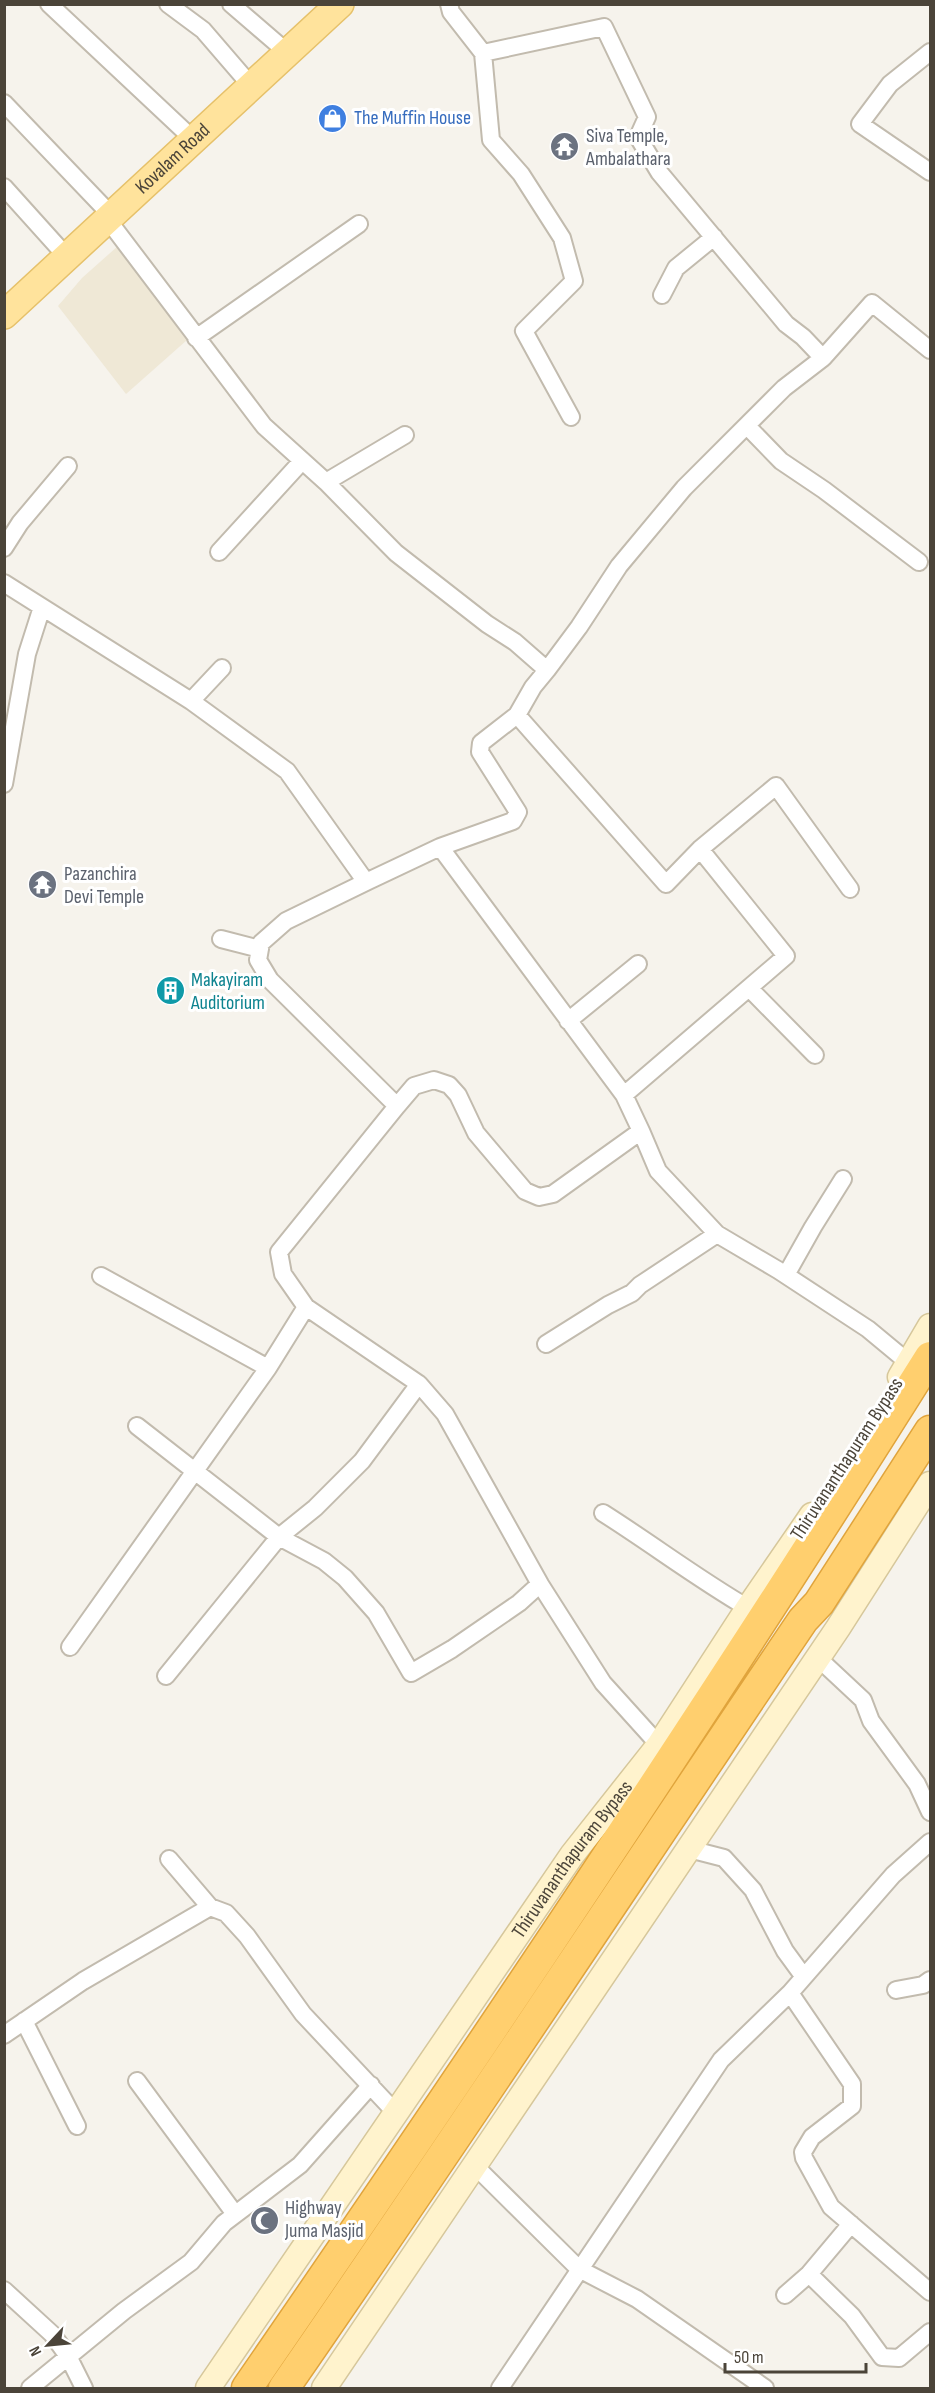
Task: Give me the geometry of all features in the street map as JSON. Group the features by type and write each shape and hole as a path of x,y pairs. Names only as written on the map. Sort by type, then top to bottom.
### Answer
{"highway":[{"name":"Thiruvananthapuram Bypass","path":"247,2388 424,2132 788,1582 920,1360"},
{"path":"284,2388 447,2152 621,1888 803,1620 819,1603 930,1431"}],"main road":[{"name":"Kovalam Road","path":"4,315 253,88 340,4"}],"street":[{"path":"49,4 195,141"},
{"path":"168,4 202,30 253,88"},
{"path":"231,4 288,53"},
{"path":"449,4 451,12 483,53 491,140 521,174 562,238 574,281 524,331 571,417"},
{"path":"483,53 604,27 647,117 638,137 659,172 786,324 803,337 823,358"},
{"path":"930,52 890,84 860,124 930,172"},
{"path":"4,103 110,218 196,338 264,426 326,482 396,553 487,624 515,642 547,670"},
{"path":"4,187 67,257"},
{"path":"196,338 358,224"},
{"path":"662,296 676,268 714,237"},
{"path":"398,1106 270,980 258,960 261,943 286,921 366,882 440,847 513,821 518,812 480,752 481,743 517,715 533,687 579,627 619,566 684,488 784,388 823,358 872,303 930,350"},
{"path":"747,426 781,461 824,490 919,562"},
{"path":"326,482 405,435"},
{"path":"219,552 302,461"},
{"path":"4,548 20,523 68,465"},
{"path":"4,583 191,701 287,771 366,882"},
{"path":"4,784 27,654 42,607"},
{"path":"191,701 222,668"},
{"path":"517,715 666,884 700,849 776,786 850,888"},
{"path":"440,847 624,1095 658,1171 717,1234 920,1360"},
{"path":"624,1095 786,956 700,849"},
{"path":"221,939 260,949"},
{"path":"568,1021 638,964"},
{"path":"749,988 815,1055"},
{"path":"641,1131 553,1194 539,1197 525,1191 476,1133 458,1095 449,1085 434,1080 414,1086 279,1252 283,1274 306,1307 419,1384 445,1414 540,1584 603,1683 659,1745"},
{"path":"786,1275 843,1179"},
{"path":"546,1344 608,1305 632,1293 640,1285 717,1234"},
{"path":"101,1276 268,1368"},
{"path":"70,1647 268,1368 306,1307"},
{"name":"Thiruvananthapuram Bypass","path":"208,2388 572,1855 659,1745 748,1608 920,1360 930,1326"},
{"path":"166,1676 279,1537 315,1508 362,1461 419,1384"},
{"path":"137,1426 279,1537 324,1561 345,1578 376,1613 411,1673 452,1649 519,1603 540,1584"},
{"path":"324,2388 818,1658 930,1484"},
{"path":"603,1513 671,1557 699,1580 748,1608"},
{"path":"818,1658 863,1700 871,1721 917,1784 930,1812"},
{"path":"500,2388 721,2060 790,1993 893,1875 930,1842"},
{"path":"689,1849 724,1858 753,1890 785,1951 804,1977"},
{"path":"169,1860 210,1907 226,1913 247,1936 303,2014 395,2112"},
{"path":"4,2035 83,1981 210,1907"},
{"path":"896,1990 923,1985 930,1980"},
{"path":"790,1993 852,2084 852,2106 812,2137 803,2152 804,2158 831,2207 930,2292"},
{"path":"24,2021 77,2126"},
{"path":"136,2081 235,2214"},
{"path":"30,2388 124,2311 191,2262 224,2223 300,2165 371,2085"},
{"path":"474,2165 579,2269 637,2299 765,2388"},
{"path":"785,2295 809,2274 851,2224"},
{"path":"809,2274 852,2316 882,2357 899,2358 930,2332"},
{"path":"4,2290 52,2334 68,2356 84,2388"}],"shaded area":[{"path":"118,246 187,340 126,394 58,306 82,278"}],"place":[{"name":"The Muffin House","path":"333,118"},
{"name":"Siva Temple, Ambalathara","path":"565,147"},
{"name":"Pazanchira Devi Temple","path":"43,885"},
{"name":"Makayiram Auditorium","path":"170,991"},
{"name":"Highway Juma Masjid","path":"264,2220"}]}
